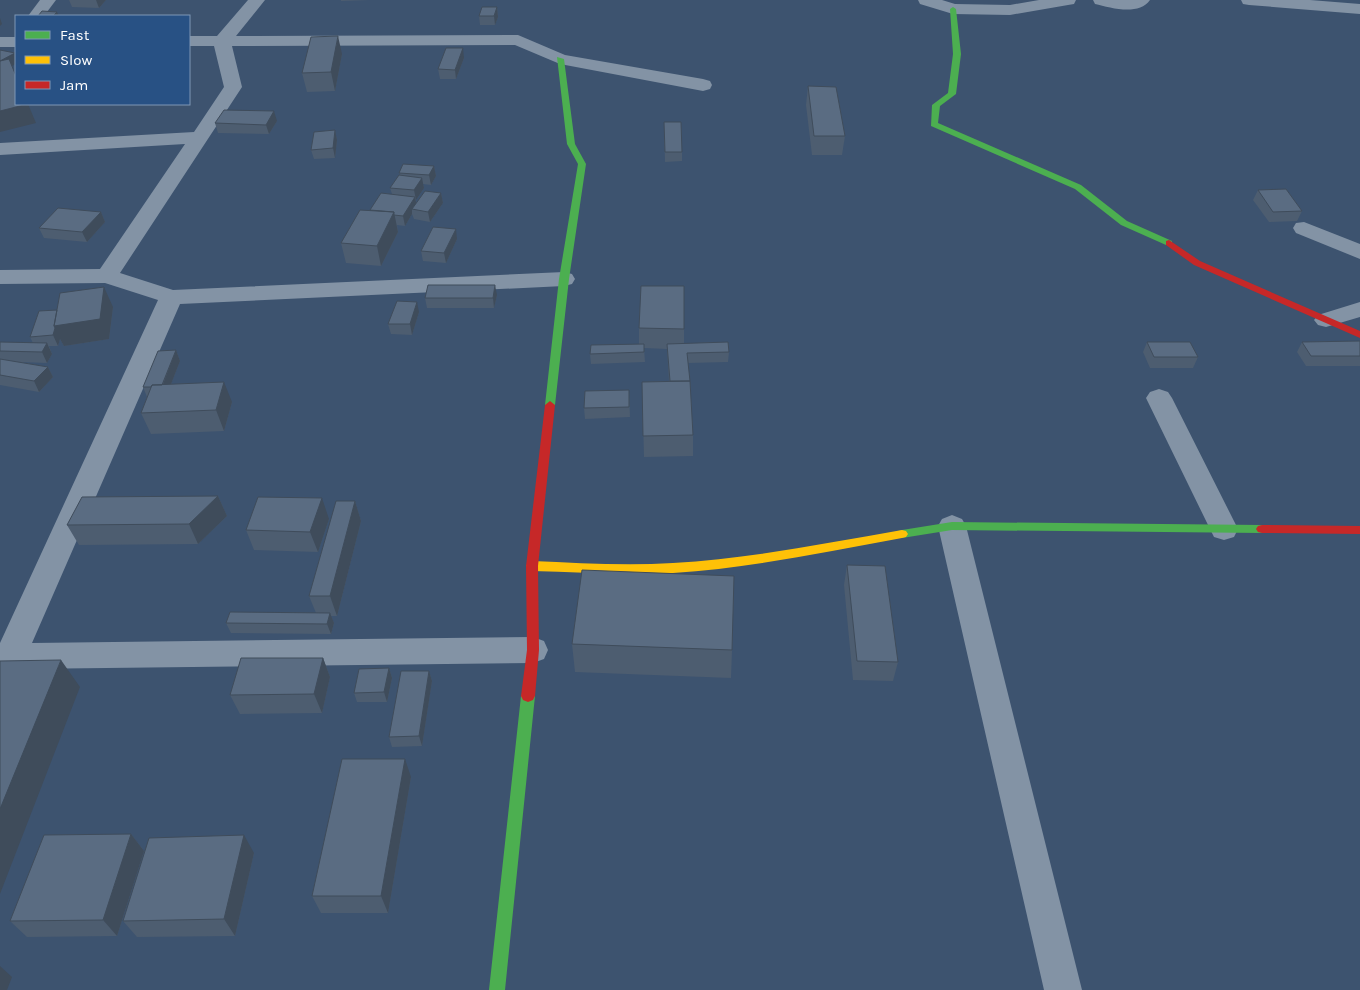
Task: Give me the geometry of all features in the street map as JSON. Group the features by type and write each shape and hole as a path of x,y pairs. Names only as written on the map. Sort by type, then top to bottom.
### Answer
{"street":[{"path":"37,15 48,0"},
{"path":"222,41 257,0"},
{"path":"926,0 953,9 1010,10 1068,0"},
{"path":"1101,0 1133,5 1142,0"},
{"path":"1249,0 1360,9"},
{"path":"953,9 958,54 952,94 936,105 934,124 1078,187 1124,224 1171,244 1198,264 1360,335"},
{"path":"190,41 518,40 560,59 703,85"},
{"path":"107,276 233,86 222,41"},
{"path":"0,42 15,42"},
{"path":"497,990 533,650 532,566 564,278 582,164 571,144 560,59"},
{"path":"0,149 200,137"},
{"path":"1304,228 1360,252"},
{"path":"0,277 107,276 171,297 564,278"},
{"path":"171,297 4,664 533,650"},
{"path":"1326,320 1360,309"},
{"path":"1159,398 1224,529"},
{"path":"532,566 628,569 673,568 775,556 952,526 1360,530"},
{"path":"952,526 1062,990"}],"building":[{"path":"482,7 497,7 494,16 479,16"},
{"path":"42,11 57,12 54,15 39,15"},
{"path":"338,36 331,72 302,73 311,37"},
{"path":"446,48 463,48 455,70 438,69"},
{"path":"0,50 15,53 0,61"},
{"path":"9,59 15,74 15,105 24,105 0,111 0,61"},
{"path":"808,86 836,87 845,136 814,136"},
{"path":"224,110 274,111 266,125 215,123"},
{"path":"664,122 681,122 682,152 665,152"},
{"path":"335,130 333,148 311,150 314,132"},
{"path":"403,164 434,166 429,175 399,173"},
{"path":"399,175 422,178 414,190 390,188"},
{"path":"1286,189 1302,211 1273,212 1258,190"},
{"path":"425,191 441,193 428,212 412,209"},
{"path":"381,193 415,197 403,216 394,215 394,212 370,210"},
{"path":"58,208 101,212 82,232 39,228"},
{"path":"360,210 394,212 377,246 341,243"},
{"path":"433,227 456,229 444,253 421,251"},
{"path":"428,285 495,285 493,298 425,298"},
{"path":"641,286 684,286 684,329 639,328"},
{"path":"104,287 100,319 54,326 60,293"},
{"path":"397,301 417,302 410,324 388,324"},
{"path":"57,310 53,335 30,337 39,311"},
{"path":"1360,341 1360,356 1311,356 1302,342"},
{"path":"0,342 47,343 42,352 0,351"},
{"path":"728,342 729,352 687,353 690,381 670,381 667,344"},
{"path":"1147,342 1190,342 1198,357 1154,357"},
{"path":"644,344 644,352 590,354 591,345"},
{"path":"176,350 162,385 143,387 158,351"},
{"path":"0,359 48,367 34,381 0,375"},
{"path":"690,381 693,435 643,436 642,382"},
{"path":"224,382 216,410 141,413 152,385"},
{"path":"629,390 629,407 584,408 585,391"},
{"path":"218,496 189,524 67,525 82,497"},
{"path":"258,497 322,498 310,532 246,530"},
{"path":"336,501 355,501 330,596 309,596"},
{"path":"847,565 885,566 898,662 857,661"},
{"path":"582,570 734,576 732,650 572,644"},
{"path":"230,612 330,613 327,624 226,623"},
{"path":"241,658 323,658 314,694 230,695"},
{"path":"61,660 0,809 0,661"},
{"path":"389,668 384,692 354,693 359,669"},
{"path":"401,671 429,671 419,736 389,737"},
{"path":"342,759 405,759 381,896 312,896"},
{"path":"131,834 103,920 10,921 44,835"},
{"path":"244,835 224,919 123,921 149,838"}],"traffic: fast":[{"path":"953,9 957,54 952,94 936,105 934,124 1078,187 1124,223 1169,243"},
{"path":"550,405 564,279 582,164 571,144 560,59"},
{"path":"902,534 952,526 1262,529"},
{"path":"497,990 528,696"}],"traffic: slow":[{"path":"532,566 638,569 702,566 788,554 902,534"}],"traffic: jam":[{"path":"1169,243 1197,263 1360,335"},
{"path":"528,696 533,650 532,566 550,405"},
{"path":"1262,529 1360,530"}]}
